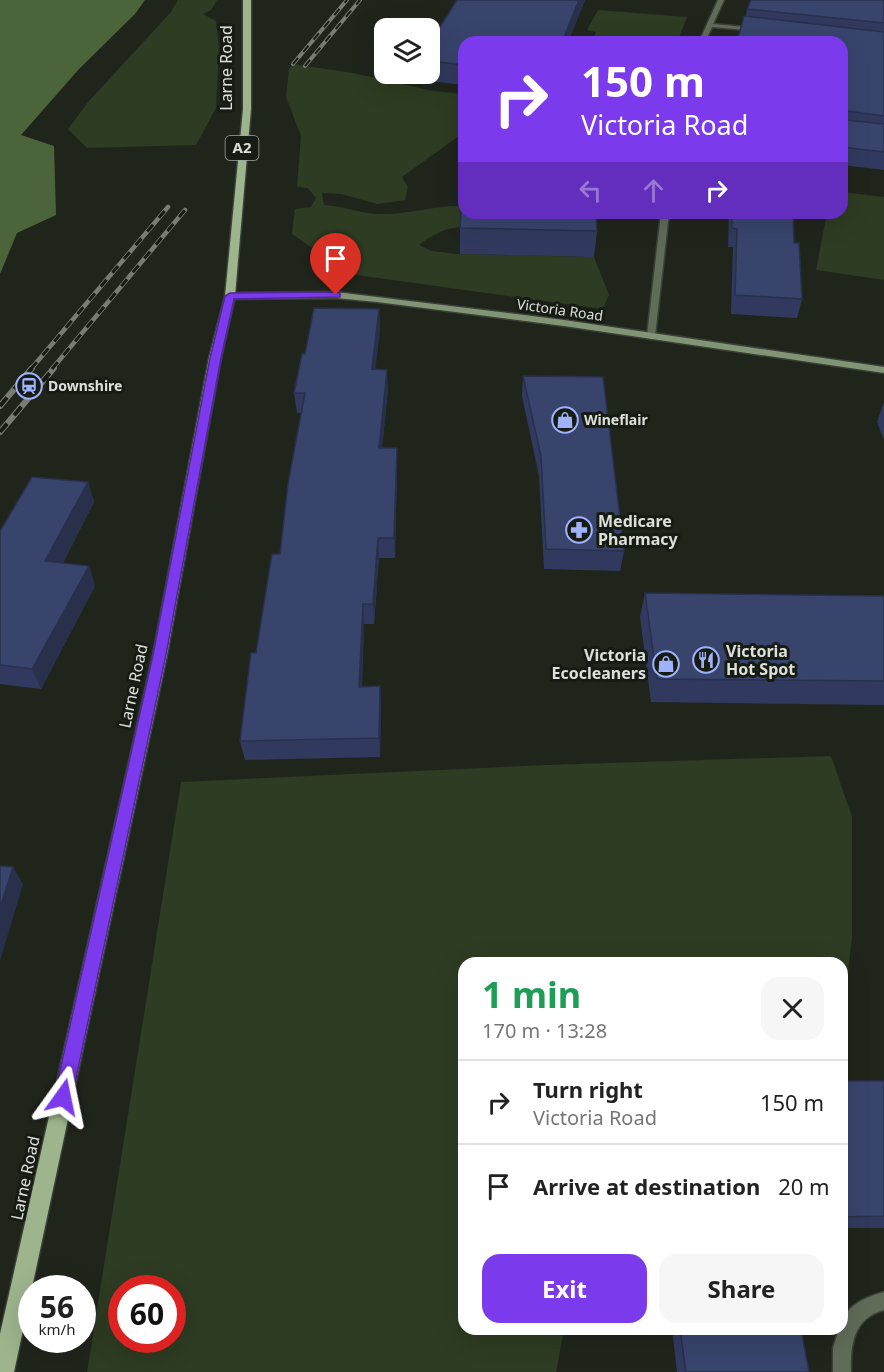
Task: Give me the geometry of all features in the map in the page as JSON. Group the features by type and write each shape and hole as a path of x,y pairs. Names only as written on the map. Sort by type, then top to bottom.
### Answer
{"main road":[{"name":"Larne Road","path":"3,1372 160,655 215,358 230,296 247,109 247,0"}],"street":[{"path":"704,36 721,0"},
{"path":"709,25 768,32"},
{"path":"651,336 664,219"},
{"name":"Victoria Road","path":"230,296 336,295 651,336 884,370"},
{"path":"848,1326 864,1308 884,1301"},
{"path":"842,1372 841,1343 844,1335"}],"shaded area":[{"path":"0,0 145,0 135,14 79,69 21,135 54,146 56,215 17,233 0,274"},
{"path":"178,0 217,0 211,10 203,14 216,21 219,48 216,108 196,145 87,148 68,129 89,101 171,12"},
{"path":"598,10 687,17 679,36 594,36 596,32 587,30"},
{"path":"293,64 374,78 374,84 402,84 458,94 458,137 402,177 408,187 405,200 377,204 341,194 322,193 324,205 379,214 458,206 458,219 476,219 488,225 452,228 436,234 419,245 432,251 457,254 594,257 609,295 603,309 349,274 292,234 295,209 311,207 316,198 308,188 297,187 301,136 286,97 289,69"},
{"path":"848,193 884,197 884,280 816,270 826,219 848,219"},
{"path":"831,756 852,817 852,937 848,972 848,957 458,957 458,1335 563,1335 556,1372 87,1372 90,1353 96,1353 96,1316 181,782 547,765"}],"building":[{"path":"457,0 579,0 564,36 458,36 458,64 440,62 440,27"},
{"path":"751,0 884,0 884,23 747,9"},
{"path":"744,16 884,32 884,116 848,111 848,36 739,36"},
{"path":"848,120 884,124 884,152 848,148"},
{"path":"461,219 596,219 597,231 460,228"},
{"path":"732,219 793,219 794,243 799,243 802,299 735,295 737,229 732,228"},
{"path":"314,308 379,309 372,369 387,370 379,448 397,448 394,538 378,538 373,604 363,604 359,687 380,686 379,738 240,741 251,653 256,653 272,554 280,554 288,484 305,393 294,393"},
{"path":"523,376 603,377 624,551 546,549 541,456"},
{"path":"32,477 88,482 45,561 89,566 32,669 0,665 0,531"},
{"path":"645,593 884,596 884,681 657,679"},
{"path":"0,866 13,867 0,908"},
{"path":"848,1081 884,1081 884,1216 848,1217"},
{"path":"681,1335 802,1335 809,1372 686,1372"}],"railway":[{"path":"293,64 347,0"},
{"path":"305,66 360,0"},
{"path":"31,369 168,207"},
{"path":"52,369 185,210"},
{"path":"0,406 32,368"},
{"path":"0,432 54,368"}],"place":[{"name":"Downshire","path":"29,386"},
{"name":"Wineflair","path":"565,420"},
{"name":"Medicare Pharmacy","path":"579,530"},
{"name":"Victoria Hot Spot","path":"706,660"},
{"name":"Victoria Ecocleaners","path":"666,664"}],"route":[{"path":"63,1097 160,655 215,358 230,296 336,295"}]}
